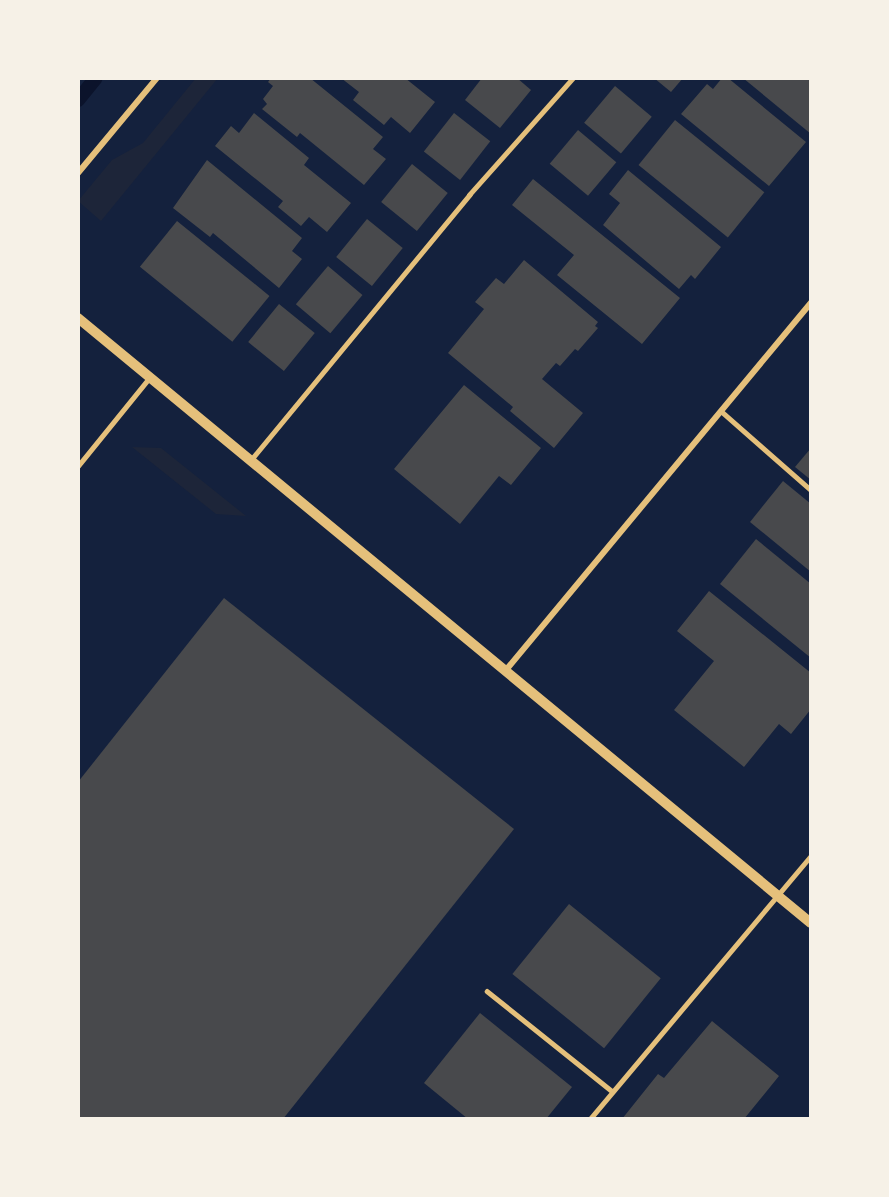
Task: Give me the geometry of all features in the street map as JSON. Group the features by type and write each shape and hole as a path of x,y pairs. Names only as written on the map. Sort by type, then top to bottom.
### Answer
{"street":[{"path":"78,173 157,78"},
{"path":"506,670 811,302"},
{"path":"78,318 811,923"}],"lane":[{"path":"250,461 469,195 573,78"},
{"path":"78,466 150,377"},
{"path":"721,411 811,490"},
{"path":"590,1119 811,856"},
{"path":"487,992 612,1091"}],"shaded area":[{"path":"196,78 218,78 101,221 78,201 112,160 143,143"},
{"path":"132,447 161,448 246,516 216,514"}],"building":[{"path":"271,78 310,78 383,137 373,149 386,159 364,185 300,133 297,137 262,109 267,104 263,99 273,86 268,82"},
{"path":"341,78 405,78 435,102 410,133 391,117 384,125 353,100 359,92"},
{"path":"482,78 517,78 531,90 500,128 465,100"},
{"path":"654,78 683,78 671,92"},
{"path":"722,78 728,78 806,142 769,186 681,114 707,84 713,89"},
{"path":"743,78 811,78 811,134"},
{"path":"615,86 652,117 621,154 584,123"},
{"path":"254,113 309,158 304,165 351,203 327,232 309,217 301,226 278,207 283,201 215,146 231,126 239,133"},
{"path":"454,113 490,141 460,180 424,152"},
{"path":"675,120 764,192 728,237 638,165"},
{"path":"578,130 616,162 588,196 550,164"},
{"path":"207,160 302,238 292,251 302,259 279,288 213,233 210,237 173,208"},
{"path":"412,164 448,193 417,231 381,202"},
{"path":"628,170 721,247 695,279 691,275 679,289 603,225 620,203 609,194"},
{"path":"533,179 680,298 642,344 557,275 574,255 512,205"},
{"path":"367,219 403,248 372,286 336,257"},
{"path":"177,221 269,296 232,342 140,267"},
{"path":"524,260 598,322 595,326 598,328 578,351 575,349 560,366 556,363 542,379 583,413 554,448 510,411 513,407 448,353 484,309 475,302 496,278 504,284"},
{"path":"328,266 362,295 330,333 296,304"},
{"path":"279,304 315,333 284,371 248,342"},
{"path":"464,385 541,448 511,485 499,476 460,524 394,469"},
{"path":"811,448 811,480 795,467"},
{"path":"783,481 811,504 811,572 750,522"},
{"path":"756,539 811,584 811,658 720,584"},
{"path":"709,591 811,673 811,709 791,734 779,724 744,767 674,710 714,661 677,631"},
{"path":"224,598 514,829 283,1119 78,1119 78,782"},
{"path":"569,904 661,978 604,1048 512,974"},
{"path":"480,1013 572,1087 546,1119 468,1119 424,1083"},
{"path":"712,1021 779,1076 744,1119 622,1119 658,1074 664,1078"}],"waterway":[{"path":"78,100 96,78"}]}
